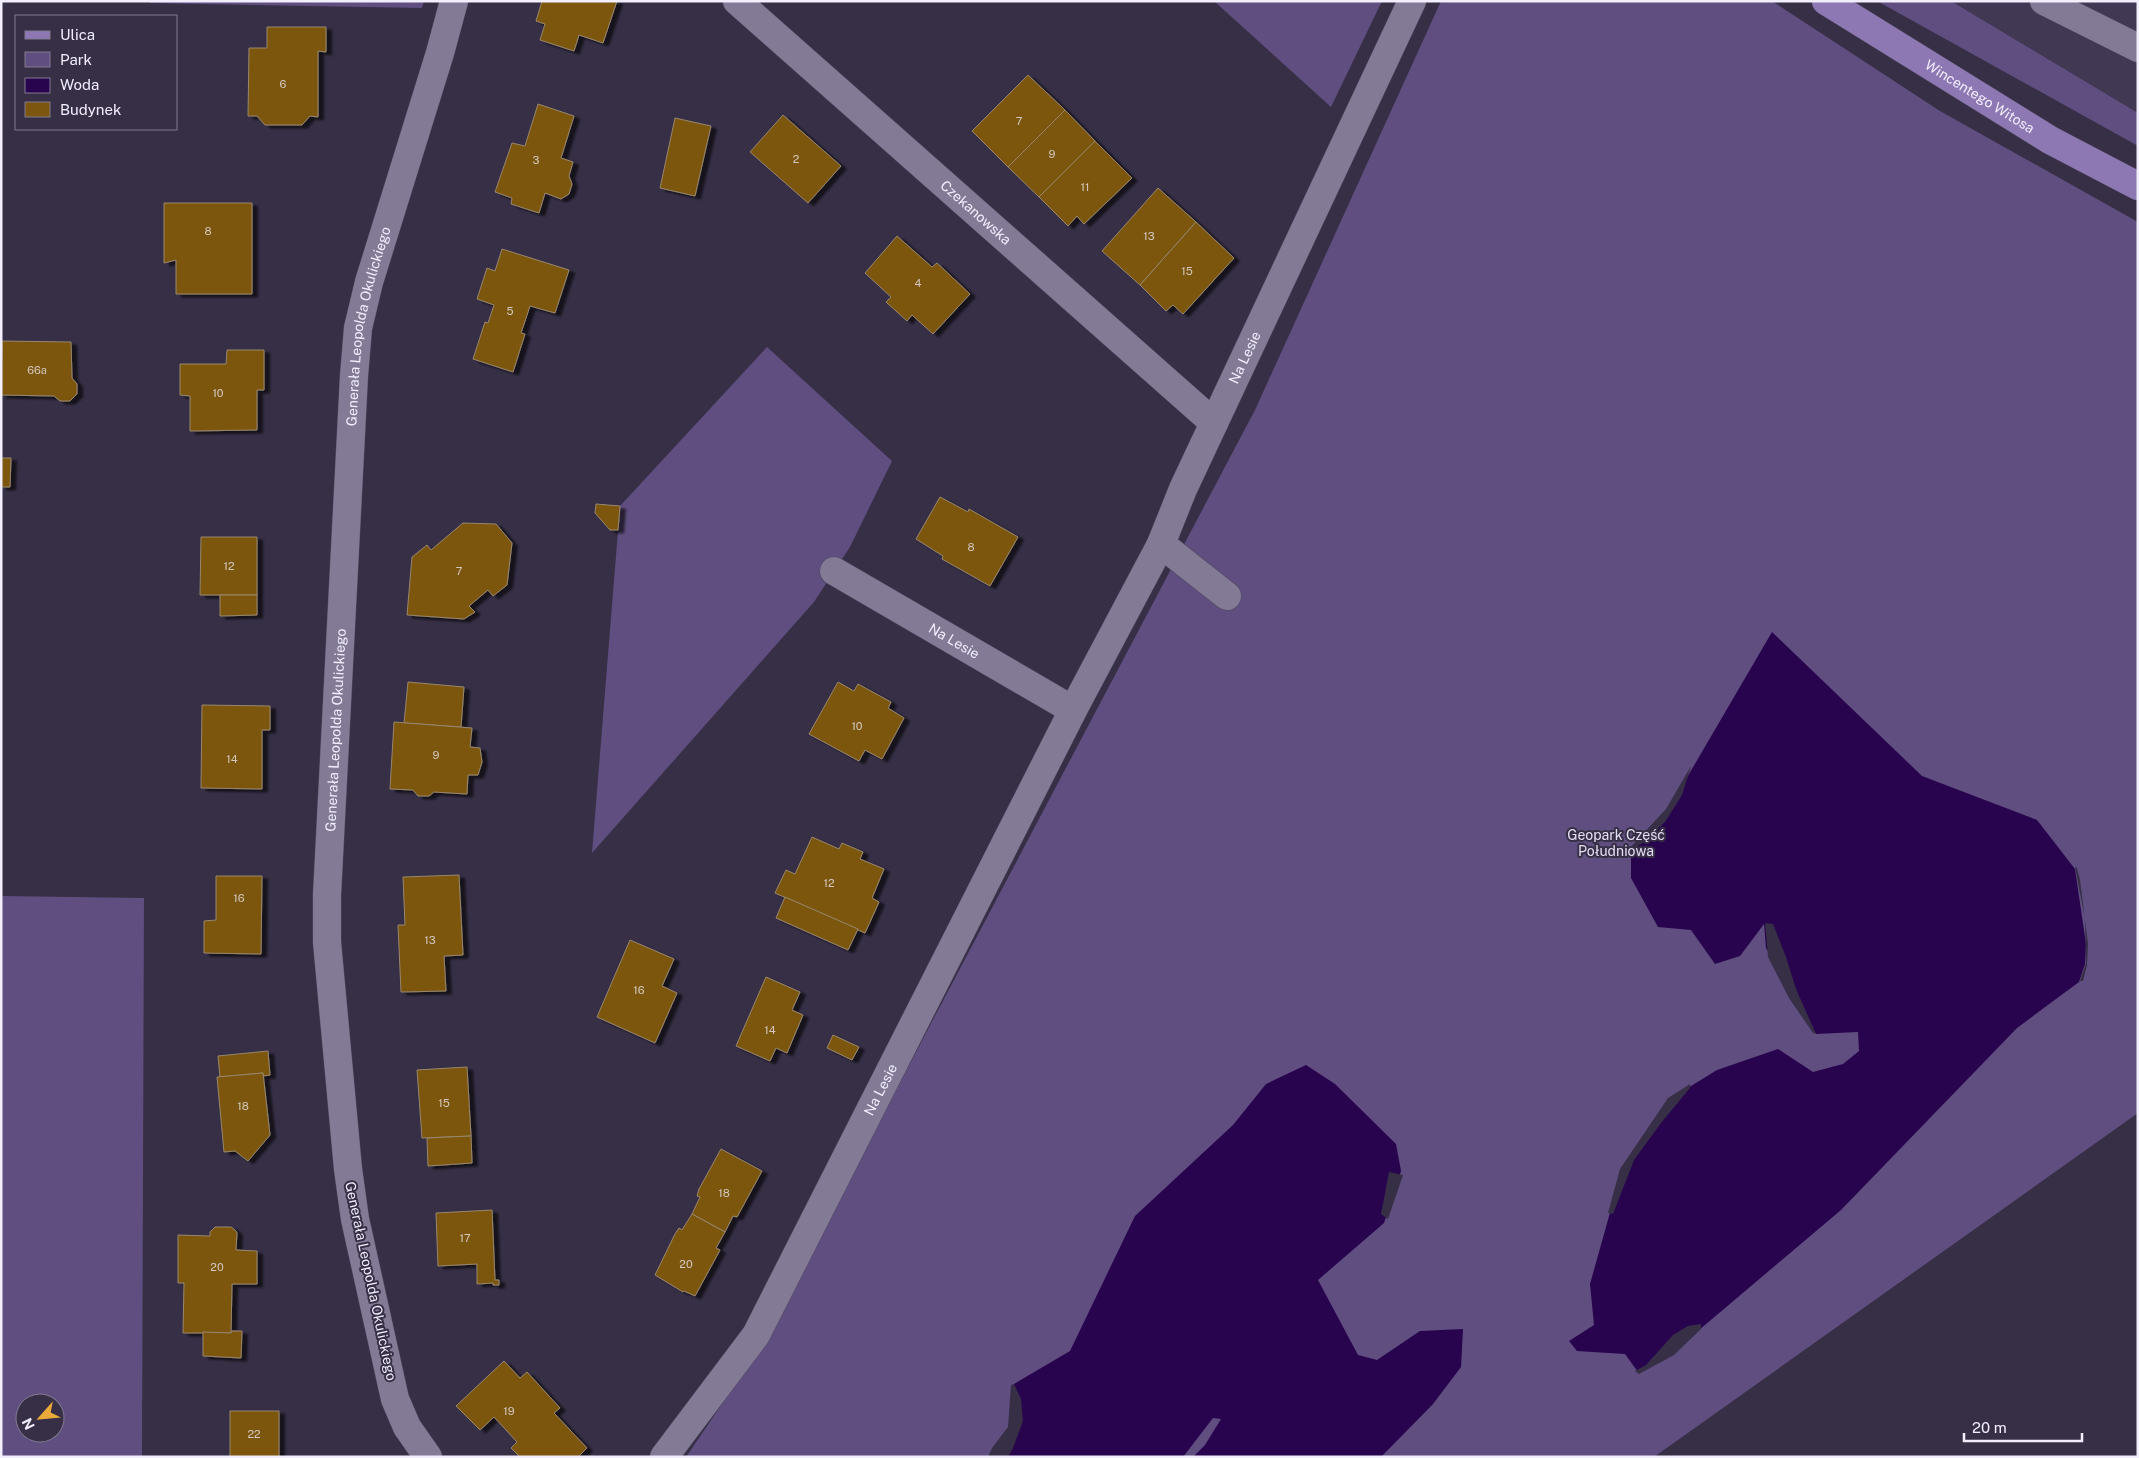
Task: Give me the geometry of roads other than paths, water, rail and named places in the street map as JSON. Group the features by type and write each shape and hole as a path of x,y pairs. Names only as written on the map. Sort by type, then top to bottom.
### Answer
{"main road":[{"name":"Wincentego Witosa","path":"1826,1 2050,140 2138,186"}],"street":[{"name":"Generała Leopolda Okulickiego","path":"428,1457 408,1427 395,1399 355,1220 348,1169 327,942 327,895 358,328 369,282 440,53 454,1"},
{"name":"Czekanowska","path":"737,1 1214,423"},
{"name":"Na Lesie","path":"664,1457 756,1335 1073,710 1161,544 1214,423 1412,1"},
{"path":"2044,1 2138,48"},
{"path":"1161,544 1227,596"},
{"name":"Na Lesie","path":"834,571 1073,710"}],"water":[{"path":"1772,632 1922,776 2037,820 2075,869 2086,944 2085,964 2079,982 2017,1028 1841,1210 1673,1352 1638,1372 1625,1354 1577,1351 1569,1341 1594,1325 1590,1284 1622,1170 1670,1099 1717,1070 1778,1049 1813,1072 1843,1064 1859,1051 1858,1032 1816,1034 1766,948 1764,924 1740,956 1715,964 1691,930 1658,927 1631,878 1631,851 1668,810"},
{"path":"1306,1065 1335,1084 1396,1144 1401,1171 1384,1223 1318,1280 1358,1355 1377,1360 1420,1331 1463,1329 1461,1367 1433,1404 1381,1457 1193,1457 1205,1445 1221,1419 1213,1418 1183,1457 991,1457 1010,1428 1014,1384 1070,1351 1135,1216 1233,1125 1266,1084"}],"park label":[{"name":"Geopark Część Południowa","path":"1616,844"}]}
